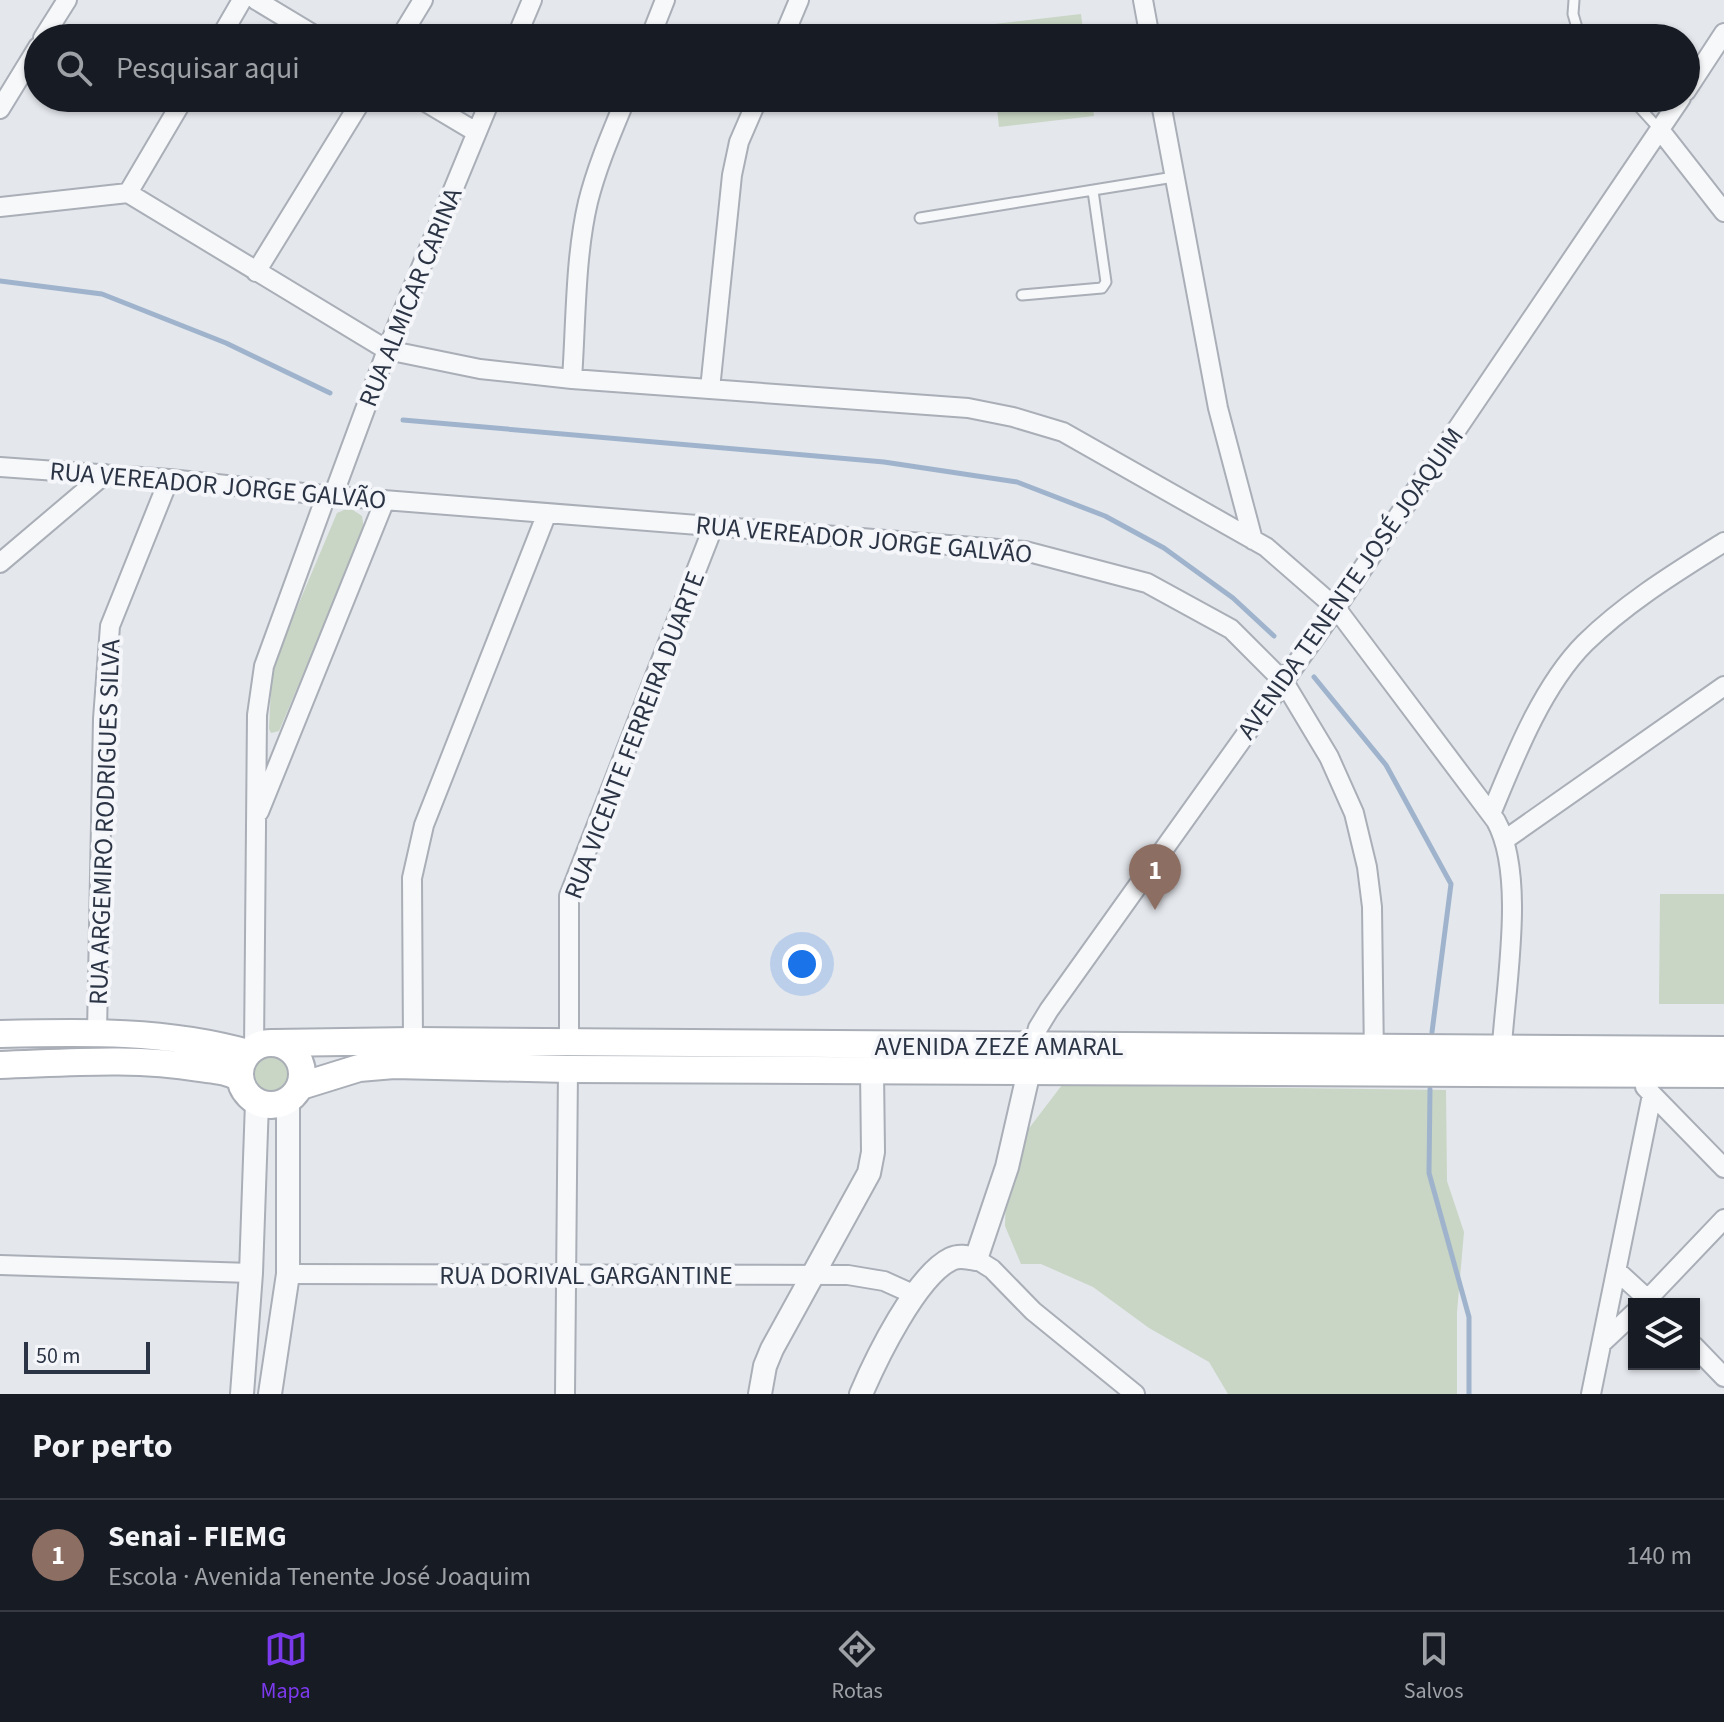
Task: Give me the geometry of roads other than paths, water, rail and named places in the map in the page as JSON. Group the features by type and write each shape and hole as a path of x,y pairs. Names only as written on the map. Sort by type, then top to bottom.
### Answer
{"main road":[{"name":"AVENIDA ZEZÉ AMARAL","path":"0,1034 97,1032 207,1041 254,1056 413,1041 568,1056 872,1071 1030,1059 1501,1061 1724,1050"},
{"name":"AVENIDA ZEZÉ AMARAL","path":"0,1065 88,1062 180,1064 230,1072 254,1056 285,1046 295,1053 301,1063 303,1074 294,1094"},
{"name":"AVENIDA ZEZÉ AMARAL","path":"257,1102 278,1105 294,1094 359,1068 394,1065 882,1046 1030,1059"},
{"path":"872,1071 872,1064 882,1046"},
{"path":"254,1056 245,1091 257,1102"},
{"name":"AVENIDA ZEZÉ AMARAL","path":"1501,1061 1632,1074 1724,1074"}],"street":[{"path":"52,24 67,0"},
{"path":"228,24 242,0"},
{"path":"256,0 296,24"},
{"path":"408,24 423,0"},
{"path":"522,24 532,0"},
{"path":"656,24 665,0"},
{"path":"789,24 799,0"},
{"path":"1143,0 1147,24"},
{"path":"1700,70 1724,33"},
{"path":"0,109 24,70"},
{"path":"128,193 176,112"},
{"path":"256,272 354,112"},
{"path":"442,112 476,132"},
{"name":"RUA ALMICAR CARINA","path":"254,1056 257,715 264,666 387,350 485,112"},
{"path":"572,379 587,206 595,175 620,112"},
{"path":"710,389 732,175 739,142 752,112"},
{"path":"1162,112 1218,408 1253,540"},
{"name":"AVENIDA TENENTE JOSÉ JOAQUIM","path":"1030,1059 1049,1010 1336,608 1672,112"},
{"path":"1660,130 1724,212"},
{"path":"0,207 128,193 387,350 480,369 572,379 968,408 1013,417 1063,432 1266,547 1336,608 1491,814 1506,839 1513,888 1501,1061"},
{"name":"RUA VEREADOR JORGE GALVÃO","path":"0,467 1025,551 1147,583 1231,629 1284,682 1329,757 1354,813 1367,867 1372,907 1374,1060"},
{"path":"0,563 105,474"},
{"name":"RUA ARGEMIRO RODRIGUES SILVA","path":"97,1032 103,719 110,626 169,479"},
{"name":"RUA ALMICAR CARINA","path":"255,822 385,500"},
{"path":"413,1041 412,878 424,825 547,513"},
{"name":"RUA VICENTE FERREIRA DUARTE","path":"565,1394 569,896 714,525"},
{"path":"1491,814 1548,692 1583,645 1642,594 1724,542"},
{"path":"1506,839 1724,686"},
{"path":"976,1259 1007,1167 1030,1059"},
{"path":"760,1394 772,1349 869,1173 873,1152 872,1071"},
{"path":"1632,1074 1724,1168"},
{"path":"270,1394 288,1274 294,1094"},
{"path":"1591,1394 1652,1095"},
{"path":"242,1394 251,1273 257,1102"},
{"path":"1652,1298 1724,1219"},
{"path":"864,1393 892,1330 915,1295 940,1267 960,1257 976,1259 992,1269 1033,1311 1135,1394"},
{"path":"0,1265 251,1273"},
{"path":"1617,1271 1644,1298"},
{"name":"RUA DORIVAL GARGANTINE","path":"288,1274 848,1275 884,1281 915,1295"},
{"path":"1602,1343 1628,1319"},
{"path":"1700,1352 1724,1377"}],"lane":[{"path":"1574,0 1576,24"},
{"path":"1644,112 1660,130"},
{"path":"920,218 1174,177"},
{"path":"1022,295 1102,288 1106,282 1093,191"}],"waterway":[{"path":"0,281 102,294 226,343 330,393"},
{"path":"403,420 884,462 1017,482 1105,516 1164,548 1233,598 1274,636"},
{"path":"1314,677 1386,765 1451,884 1432,1032"},
{"path":"1430,1089 1429,1173 1469,1317 1469,1394"}],"place":[{"name":"Senai - FIEMG","path":"1155,910"}]}
